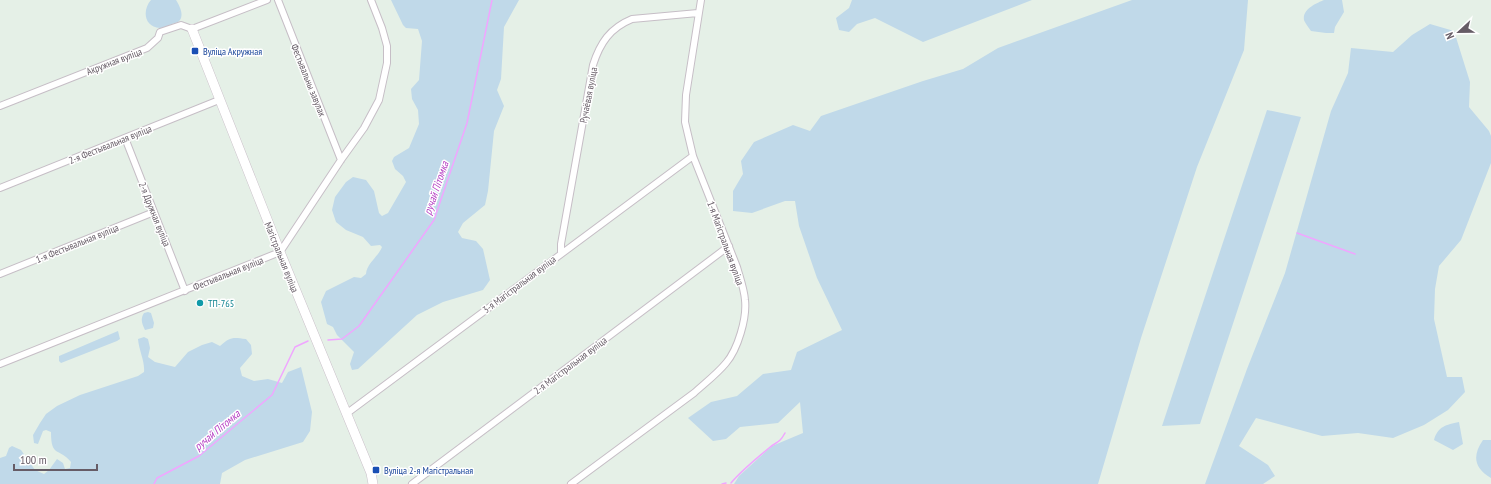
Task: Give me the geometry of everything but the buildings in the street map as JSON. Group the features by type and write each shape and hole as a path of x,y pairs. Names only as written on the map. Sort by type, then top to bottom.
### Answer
{"street":[{"name":"Акружная вуліца","path":"0,106 147,48 158,38 160,32 181,25 192,29 266,0"},
{"name":"Фестывальны завулак","path":"278,0 341,160"},
{"path":"280,252 364,128 379,100 387,63 387,46 371,0"},
{"name":"1-я Магістральная вуліца","path":"571,484 694,393 713,377 727,362 735,348 741,331 745,301 739,272 692,156 685,122 686,95 701,0"},
{"name":"Ручаёвая вуліца","path":"561,252 561,244 593,65 598,49 613,30 627,21 698,13"},
{"name":"Магістральная вуліца","path":"192,29 280,252 371,473 373,484"},
{"name":"2-я Фестывальная вуліца","path":"0,188 219,100"},
{"name":"2-я Дружная вуліца","path":"125,138 186,291"},
{"name":"3-я Магістральная вуліца","path":"346,414 561,252 692,156"},
{"name":"1-я Фестывальная вуліца","path":"0,274 154,212"},
{"name":"2-я Магістральная вуліца","path":"412,484 728,246"},
{"name":"Фестывальная вуліца","path":"0,364 186,291 280,252"}],"shaded area":[{"path":"151,0 176,0 181,11 180,19 177,22 163,28 151,25 146,17 146,8"},
{"path":"391,0 519,0 504,27 501,79 497,90 504,106 494,131 488,191 485,205 463,223 458,232 462,238 476,241 483,249 490,280 483,290 443,302 417,315 358,369 352,370 350,364 354,352 337,335 333,327 327,324 321,302 326,291 354,277 361,278 366,274 370,263 382,247 380,245 371,246 363,237 346,230 336,222 332,210 335,197 346,182 353,177 366,180 374,191 379,213 382,216 388,213 406,182 403,176 395,169 392,161 394,157 409,148 419,124 418,110 412,99 411,89 419,80 422,41 418,29 406,28 403,25"},
{"path":"852,0 1032,0 923,42 875,18 857,24 849,32 839,30 836,18 849,8"},
{"path":"1132,0 1248,0 1244,50 1197,167 1141,338 1098,484 734,484 739,476 772,446 803,433 800,402 778,423 740,427 726,439 713,441 688,418 711,402 737,396 763,374 791,370 797,352 842,330 817,278 799,226 795,201 785,201 752,213 733,211 733,191 743,174 741,161 754,142 793,125 810,131 821,116 963,69 998,48"},
{"path":"1324,0 1342,0 1344,12 1335,27 1334,33 1311,31 1304,20 1305,13 1308,10"},
{"path":"1430,24 1454,31 1470,82 1469,107 1489,131 1491,136 1491,163 1461,240 1439,266 1435,289 1434,319 1447,377 1462,377 1465,392 1448,410 1424,425 1393,438 1358,433 1322,436 1256,418 1239,446 1268,465 1275,476 1263,484 1205,484 1247,369 1285,273 1331,111 1348,73 1351,48 1393,52 1412,35"},
{"path":"1267,110 1301,117 1200,424 1162,426"},
{"path":"144,313 151,313 154,323 153,328 145,330 142,324 142,317"},
{"path":"118,331 120,339 117,341 61,363 59,361 59,356"},
{"path":"144,337 148,339 150,348 148,357 155,362 175,367 188,352 202,345 212,342 220,346 229,339 234,338 246,339 251,345 252,354 240,368 242,376 254,381 268,379 282,383 288,372 301,367 312,412 310,431 303,442 245,460 222,473 220,484 0,484 0,458 6,456 9,448 12,446 21,450 35,470 44,474 57,459 63,463 65,469 70,468 71,462 67,457 56,451 52,446 51,432 46,430 43,431 38,444 34,443 33,435 46,414 57,406 80,395 138,376 144,372 144,364 138,339"},
{"path":"1459,422 1463,444 1453,450 1434,440 1440,429 1446,425"},
{"path":"1483,440 1491,440 1491,478 1481,470 1476,461 1477,451"}],"waterway":[{"name":"ручай Пітомка","path":"328,340 342,339 359,326 434,220 467,123 492,0"},
{"path":"1297,233 1355,254"},
{"name":"ручай Пітомка","path":"154,484 157,478 199,456 272,395 295,347 308,341"},
{"path":"731,483 749,465 779,441 785,433"},
{"path":"722,484 726,483"}],"place":[{"name":"Вуліца Акружная","path":"195,51"},
{"name":"ТП-765","path":"200,303"},
{"name":"Вуліца 2-я Магістральная","path":"376,470"}]}
